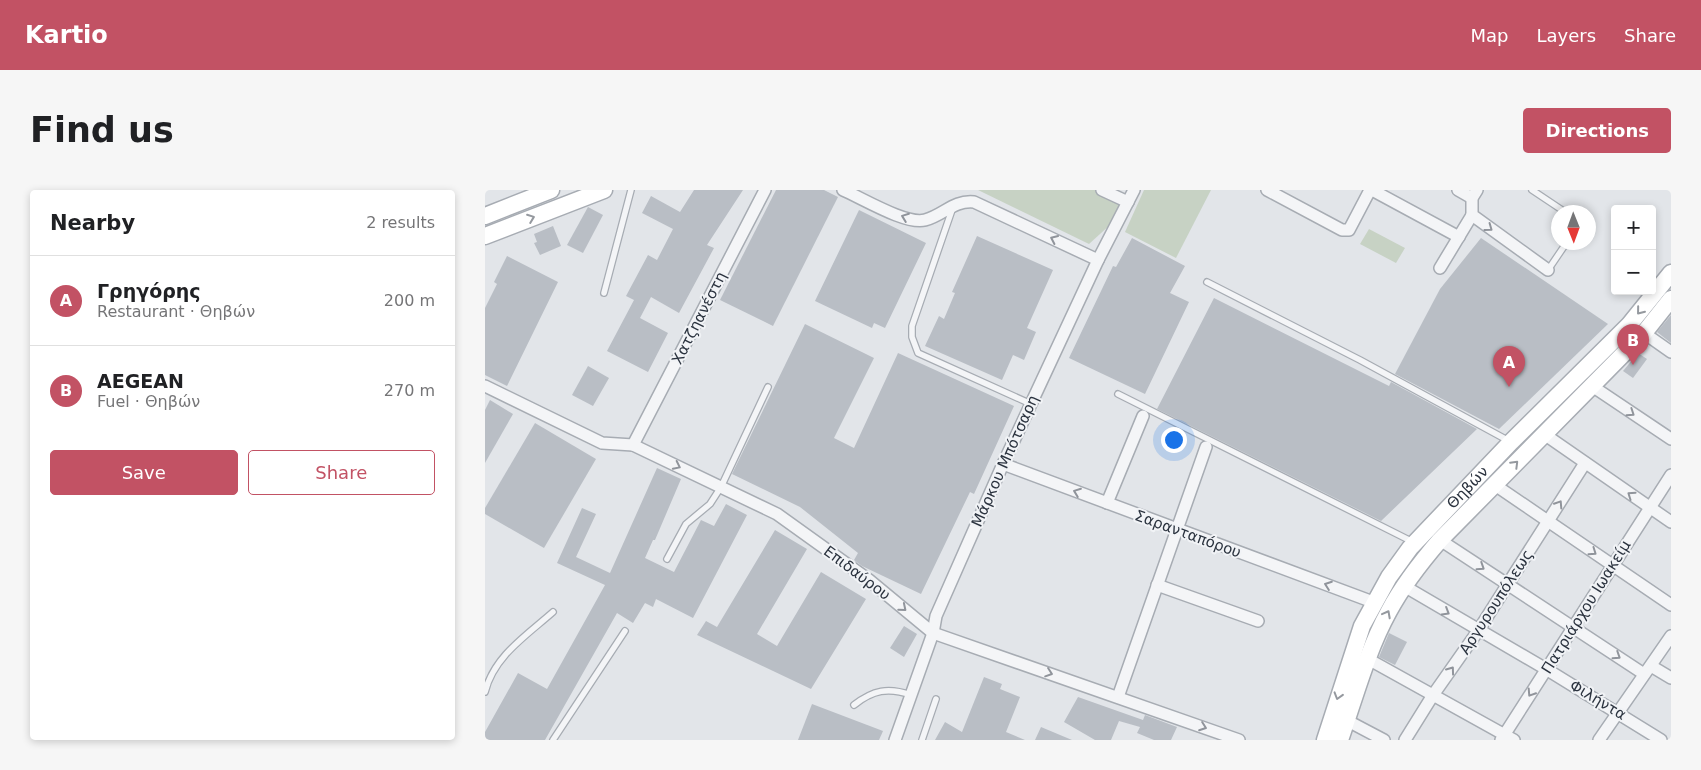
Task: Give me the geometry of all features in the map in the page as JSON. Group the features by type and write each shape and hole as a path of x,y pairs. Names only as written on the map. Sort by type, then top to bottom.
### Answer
{"main road":[{"path":"485,216 551,190"},
{"path":"485,236 604,190"},
{"name":"Θηβών","path":"1325,740 1354,646 1373,602 1415,542 1511,442 1629,325 1671,273"},
{"name":"Θηβών","path":"1340,740 1368,659 1389,611 1404,586 1440,540 1644,333 1671,299"}],"street":[{"name":"Χατζηανέστη","path":"633,445 765,190"},
{"path":"843,190 915,221 931,218 964,201 975,202 1098,260"},
{"path":"1102,190 1128,202"},
{"name":"Μάρκου Μπότσαρη","path":"895,740 933,633 936,616 1003,464 1098,260 1134,190"},
{"path":"1267,190 1342,230 1349,230 1354,225 1371,190 1459,237"},
{"path":"1440,268 1471,215 1474,194 1458,190"},
{"path":"1471,215 1548,270"},
{"path":"1644,333 1671,352"},
{"name":"Επιδαύρου","path":"485,386 602,443 633,445 780,516 869,580 933,633 1239,740"},
{"path":"1592,386 1671,439"},
{"path":"1107,503 1143,416"},
{"path":"1545,434 1671,522"},
{"path":"1118,697 1206,447"},
{"name":"Αργυρουπόλεως","path":"1405,740 1433,695 1478,631 1585,463"},
{"name":"Σαρανταπόρου","path":"1003,464 1373,602"},
{"name":"Πατριάρχου Ιωακείμ","path":"1507,738 1572,626 1671,475"},
{"path":"1495,484 1671,605"},
{"path":"1440,540 1572,626 1647,670 1671,678"},
{"path":"1157,585 1258,621"},
{"name":"Φιλήντα","path":"1404,586 1478,631 1547,669 1661,740"},
{"path":"1599,740 1671,636"},
{"path":"1368,659 1507,738"},
{"path":"1346,720 1384,740"}],"lane":[{"path":"604,294 631,190"},
{"path":"1532,190 1554,205"},
{"path":"955,204 912,326 915,347 918,353 1031,404"},
{"path":"1548,270 1562,250"},
{"path":"1207,282 1360,360 1511,442"},
{"path":"667,559 686,524 710,504 721,487 768,387"},
{"path":"1118,394 1415,542"},
{"path":"485,692 488,679 499,660 553,612"},
{"path":"553,740 625,630"},
{"path":"854,705 875,691 898,691 911,695"},
{"path":"922,740 936,699"}],"green space":[{"path":"978,190 1095,190 1121,202 1111,224 1089,244"},
{"path":"1144,190 1211,190 1176,258 1125,232"},
{"path":"1369,229 1405,248 1396,263 1360,244"}],"building":[{"path":"694,190 743,190 707,245 714,248 679,313 651,297 640,318 668,333 648,372 607,351 634,300 626,296 648,255 657,260 673,229 642,213 651,196 680,212"},
{"path":"776,190 824,190 838,197 773,326 720,300"},
{"path":"588,207 603,215 583,253 567,245"},
{"path":"859,210 926,243 885,328 874,323 872,328 815,301"},
{"path":"553,226 561,246 540,255 534,243 537,242 534,234"},
{"path":"977,236 1053,270 1027,328 1036,332 1024,360 1013,355 1002,380 925,346 939,316 944,319 955,293 952,292"},
{"path":"1132,238 1185,266 1170,293 1189,302 1145,394 1069,358 1113,266 1116,267"},
{"path":"1481,238 1608,324 1499,429 1395,374 1440,289"},
{"path":"507,256 558,282 507,386 485,375 485,308 497,284 494,282"},
{"path":"1214,298 1389,386 1391,382 1477,429 1381,521 1157,409"},
{"path":"1671,315 1671,343 1657,332"},
{"path":"805,324 874,358 834,438 854,448 898,353 1014,406 974,494 970,492 921,594 862,566 854,560 858,553 800,507 732,474"},
{"path":"1638,353 1647,359 1633,378 1623,371"},
{"path":"588,366 609,378 593,406 572,395"},
{"path":"490,400 513,414 485,463 485,410"},
{"path":"535,423 596,459 544,548 485,514 485,508"},
{"path":"657,468 681,479 655,540 653,540 645,558 674,572 701,520 714,526 726,504 747,515 693,618 656,599 653,607 645,603 633,623 617,613 545,740 485,740 485,732 518,673 547,689 605,585 557,563 582,508 596,514 576,557 610,573"},
{"path":"775,530 807,549 757,634 777,646 821,572 866,599 811,689 697,635 706,621 717,627"},
{"path":"904,626 917,634 904,657 890,648"},
{"path":"1389,633 1407,642 1395,665 1379,657"},
{"path":"984,677 1002,684 1000,689 1020,697 1006,732 1025,740 935,740 945,722 962,732"},
{"path":"1078,697 1143,720 1145,715 1177,727 1171,740 1154,740 1137,733 1140,727 1119,721 1111,740 1095,740 1064,722"},
{"path":"812,704 883,731 879,740 798,740"},
{"path":"1041,727 1072,740 1035,740"}],"place":[{"name":"AEGEAN","path":"1633,365"},
{"name":"Γρηγόρης","path":"1509,387"}]}
